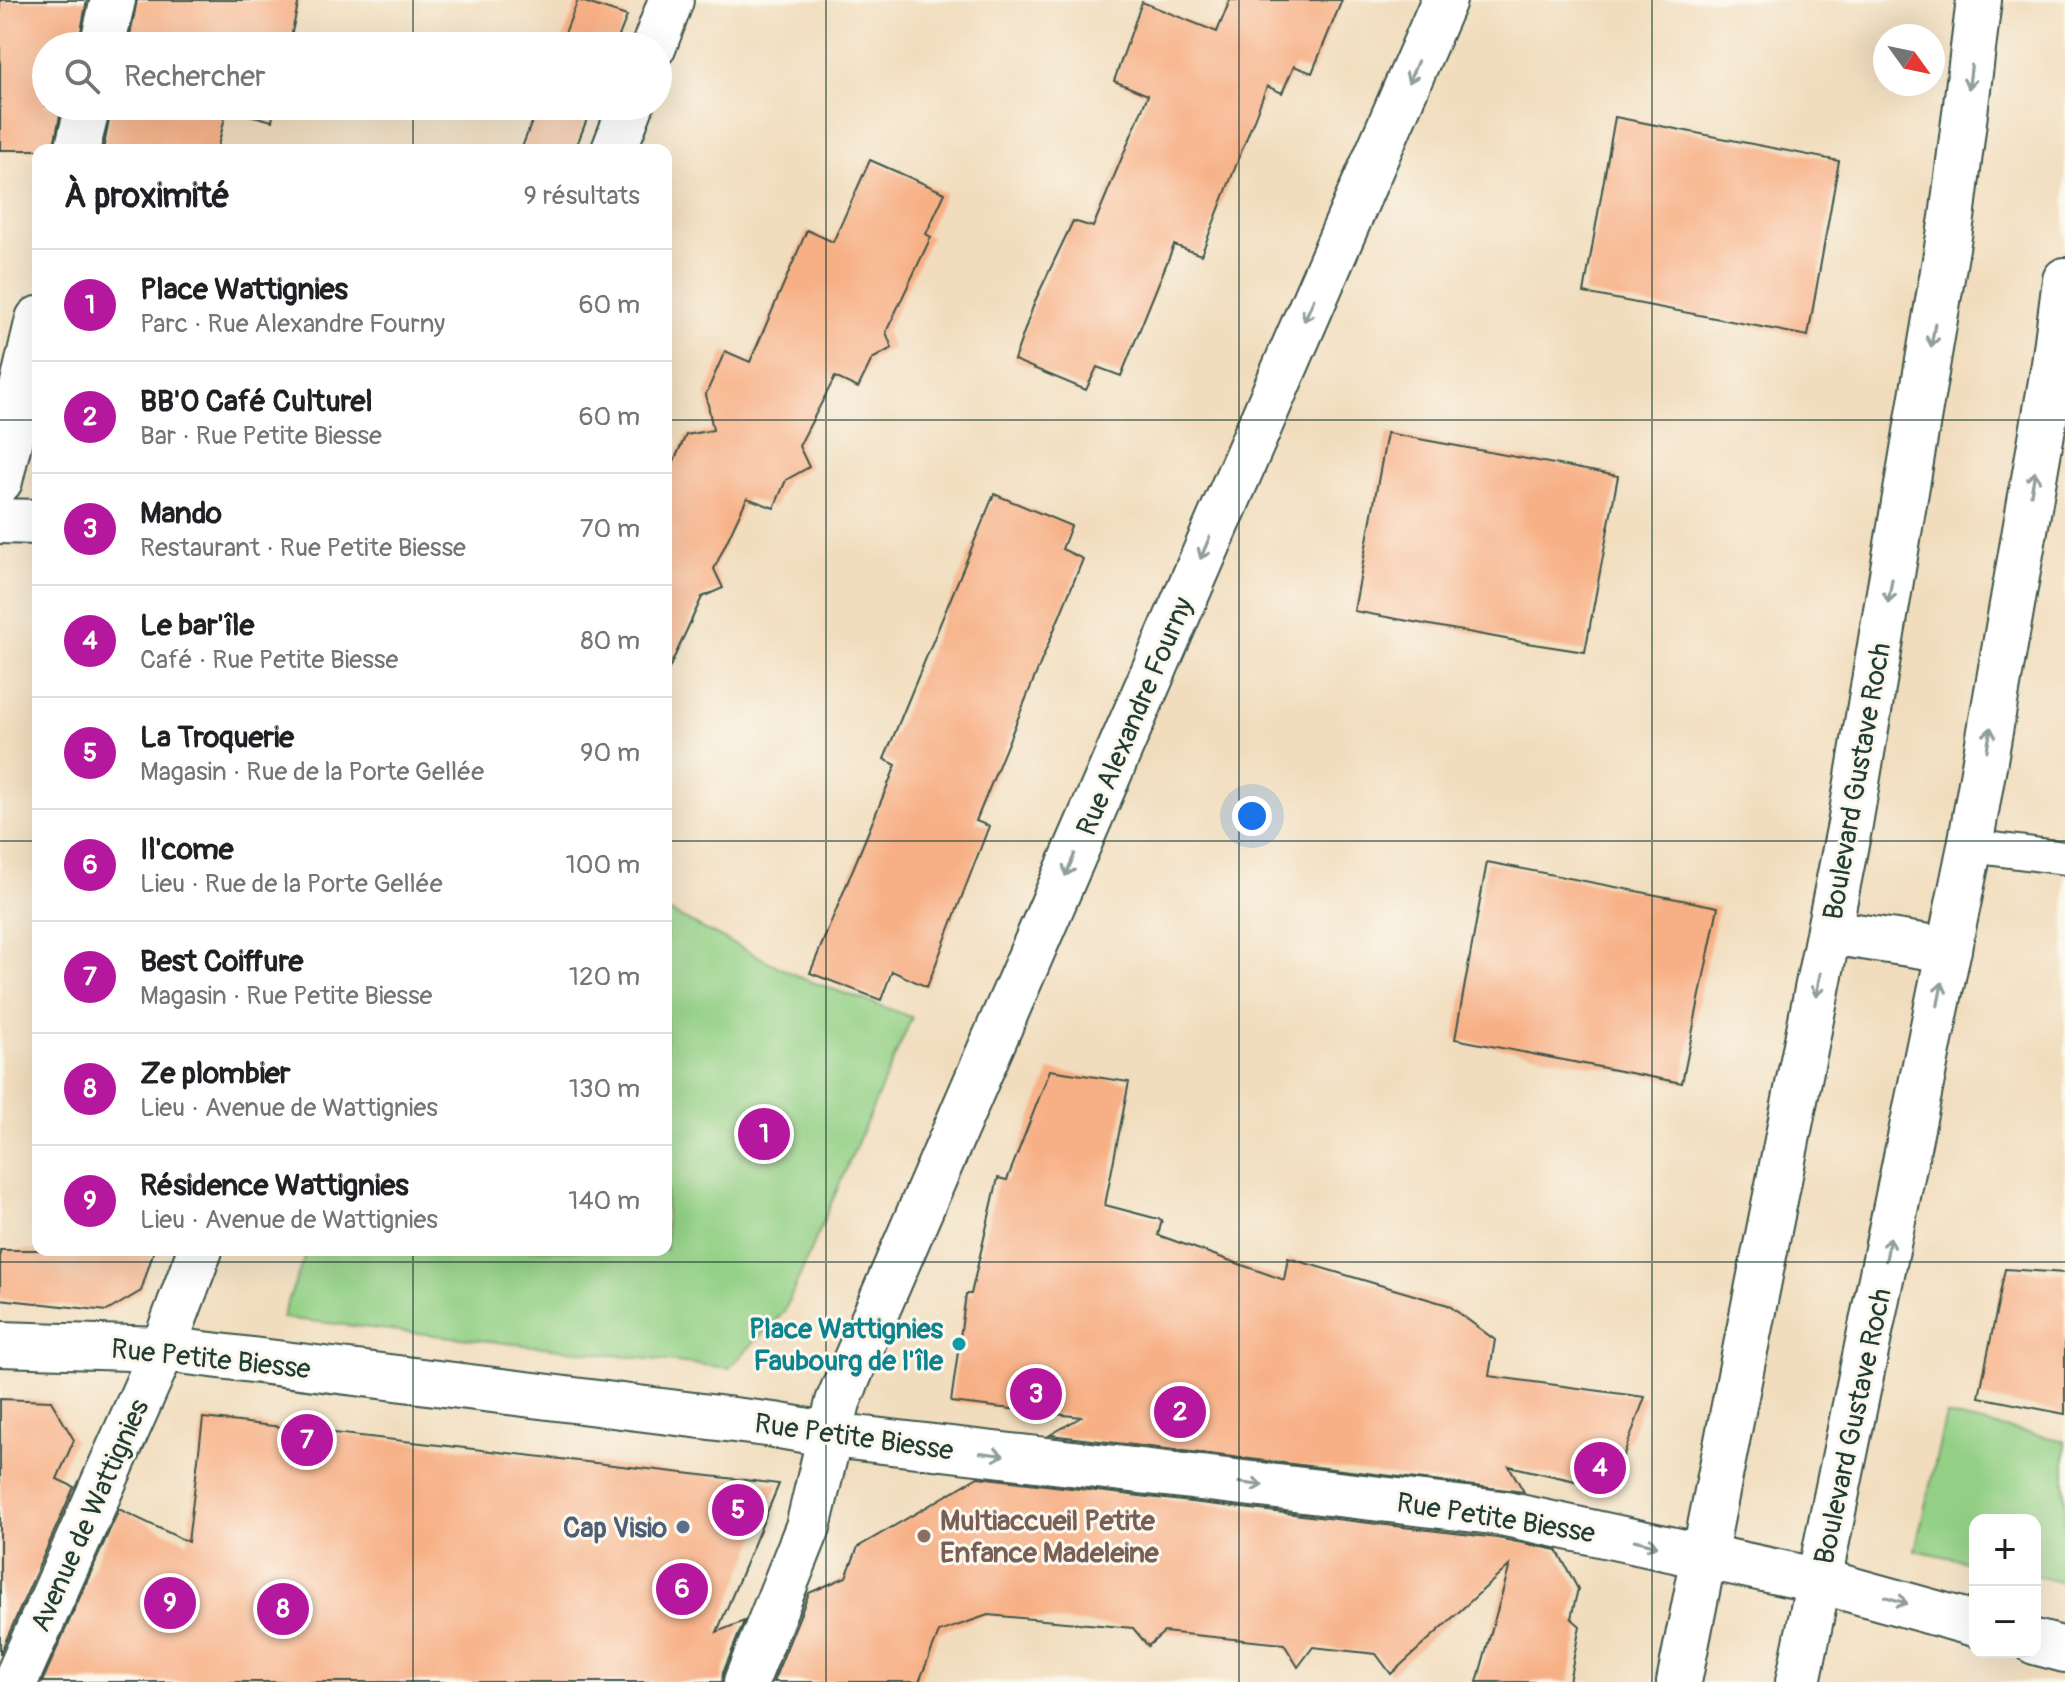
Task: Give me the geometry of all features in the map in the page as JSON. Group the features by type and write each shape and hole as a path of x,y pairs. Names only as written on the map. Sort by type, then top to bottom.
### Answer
{"street":[{"path":"105,32 113,0"},
{"path":"659,32 671,0"},
{"name":"Rue Alexandre Fourny","path":"746,1682 808,1527 838,1402 1444,0"},
{"name":"Boulevard Gustave Roch","path":"1679,1682 1850,824 1950,234 1979,0"},
{"path":"78,144 84,120"},
{"path":"616,144 626,120"},
{"name":"Boulevard Gustave Roch","path":"1798,1682 1970,846 2054,364 2065,280"},
{"path":"0,481 32,345"},
{"path":"0,521 32,522"},
{"path":"1829,932 1949,950"},
{"name":"Avenue de Wattignies","path":"15,1682 163,1349 198,1256"},
{"name":"Rue Petite Biesse","path":"0,1344 163,1349 774,1425 831,1435 1501,1513 1704,1557"},
{"name":"Boulevard Gustave Roch","path":"1704,1557 1820,1581"},
{"path":"1820,1581 1969,1622"},
{"path":"2041,1644 2065,1650"}],"lane":[{"path":"1970,846 2065,858"}],"green space":[{"path":"672,913 801,978 912,1017 784,1312 729,1368 282,1318 305,1256 672,1256"},
{"path":"1946,1415 2065,1441 2065,1583 2041,1577 2041,1514 1969,1514 1969,1562 1915,1550"}],"building":[{"path":"0,0 87,0 81,32 32,32 32,120 59,120 54,144 32,144 32,150 0,150"},
{"path":"137,0 299,0 292,32 131,32"},
{"path":"578,0 627,16 621,32 565,32"},
{"path":"1230,0 1342,0 1312,73 1294,66 1282,93 1267,86 1201,255 1174,245 1121,376 1097,367 1086,390 1014,360 1035,301 1073,221 1093,227 1148,95 1114,81 1142,2 1217,32"},
{"path":"1615,117 1839,161 1808,336 1584,293"},
{"path":"109,120 224,120 218,144 104,144"},
{"path":"533,120 587,120 577,144 523,144"},
{"path":"870,160 945,193 926,234 931,237 886,332 892,348 872,359 858,388 835,377 799,446 809,467 786,480 774,508 747,498 714,569 723,588 702,597 672,662 672,465 686,435 713,430 706,394 725,351 750,362 807,230 833,242"},
{"path":"1387,433 1618,476 1585,652 1354,611"},
{"path":"994,494 1071,526 1062,549 1083,559 976,821 989,826 927,987 892,971 881,1000 810,973 896,765 884,759"},
{"path":"1487,862 1718,907 1682,1083 1455,1039"},
{"path":"1050,1070 1129,1082 1105,1205 1162,1220 1158,1235 1284,1280 1288,1258 1448,1305 1495,1340 1489,1376 1645,1397 1611,1489 1509,1466 1524,1492 1050,1435 1081,1417 951,1402 966,1294 971,1294 998,1178 1007,1180"},
{"path":"0,1250 32,1250 32,1256 152,1256 141,1291 107,1311 0,1299"},
{"path":"2005,1269 2065,1273 2065,1414 1979,1397"},
{"path":"0,1399 51,1401 74,1440 57,1479 74,1487 0,1654"},
{"path":"203,1418 779,1484 717,1632 744,1621 722,1682 42,1682 119,1509 188,1542"},
{"path":"978,1477 1497,1538 1557,1550 1578,1589 1571,1618 1580,1626 1569,1682 1477,1682 1510,1565 1391,1674 1376,1654 1313,1647 1298,1667 1284,1644 1164,1632 1148,1646 1133,1628 988,1615 939,1632 919,1682 773,1682 809,1593 846,1577 858,1547"}],"place":[{"name":"Place Wattignies","path":"764,1134"},
{"name":"Place Wattignies Faubourg de l'île","path":"959,1344"},
{"name":"Mando","path":"1036,1394"},
{"name":"BB'O Café Culturel","path":"1180,1412"},
{"name":"Best Coiffure","path":"307,1440"},
{"name":"Le bar'île","path":"1600,1468"},
{"name":"La Troquerie","path":"738,1510"},
{"name":"Cap Visio","path":"683,1527"},
{"name":"Multiaccueil Petite Enfance Madeleine","path":"924,1536"},
{"name":"Il'come","path":"682,1589"},
{"name":"Résidence Wattignies","path":"170,1603"},
{"name":"Ze plombier","path":"283,1609"}]}
